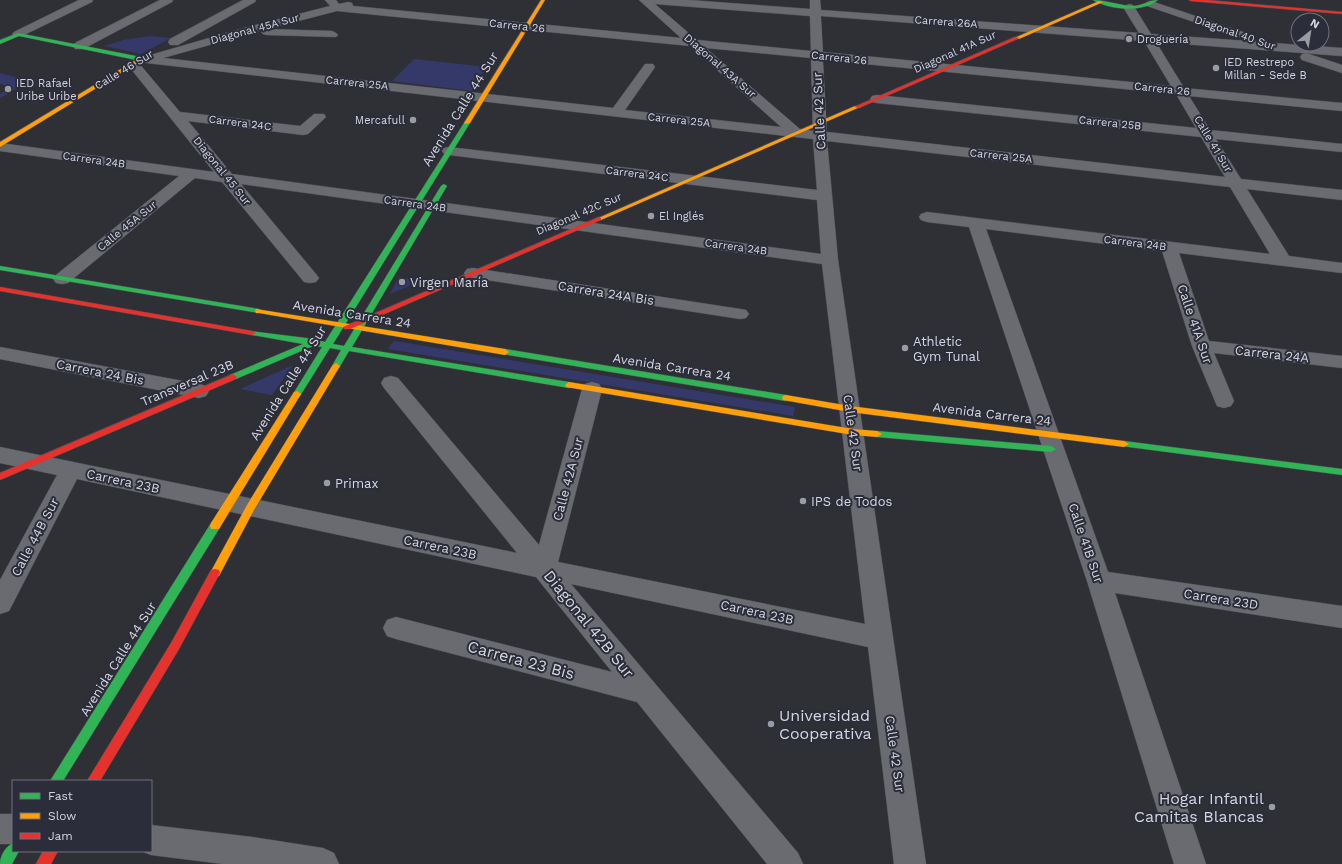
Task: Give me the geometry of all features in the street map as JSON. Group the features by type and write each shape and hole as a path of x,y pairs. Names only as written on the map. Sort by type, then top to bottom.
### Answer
{"main road":[{"name":"Avenida Calle 44 Sur","path":"94,780 175,646 239,506 327,346 341,328 415,204 460,152 536,28 543,0"},
{"path":"1191,0 1342,13"},
{"path":"1098,1 1130,6 1153,2"},
{"name":"Diagonal 41A Sur","path":"819,129 877,99 1038,29 1098,1"},
{"path":"0,42 18,34"},
{"name":"Carrera 25A","path":"18,34 79,46 138,62"},
{"name":"Calle 46 Sur","path":"0,146 138,62"},
{"name":"Diagonal 42C Sur","path":"341,328 473,273 796,133"},
{"name":"Avenida Calle 44 Sur","path":"57,780 239,506 346,349 448,179"},
{"name":"Avenida Carrera 24","path":"0,268 341,328 358,328 851,421 1055,444"},
{"name":"Avenida Carrera 24","path":"0,289 327,346 592,389 851,421 1055,444 1342,472"},
{"name":"Transversal 23B","path":"0,477 311,343 341,328"},
{"path":"254,333 261,343"},
{"path":"242,373 259,356"},
{"path":"4,864 12,852"},
{"path":"43,864 50,852"}],"street":[{"path":"18,34 88,0"},
{"path":"79,46 168,0"},
{"name":"Calle 46 Sur","path":"138,62 251,0"},
{"name":"Diagonal 45A Sur","path":"138,62 333,4 368,0"},
{"name":"Carrera 26A","path":"644,0 1342,52"},
{"name":"Diagonal 43A Sur","path":"644,0 796,133"},
{"name":"Calle 42 Sur","path":"815,0 819,129 830,260 910,864"},
{"name":"Diagonal 40 Sur","path":"1153,2 1342,69"},
{"name":"Carrera 26","path":"333,4 536,28 1342,107"},
{"name":"Calle 41 Sur","path":"1130,6 1283,261"},
{"path":"244,31 332,35"},
{"name":"Carrera 25A","path":"138,62 616,112 796,133 819,129 1236,183 1342,195"},
{"name":"Diagonal 45 Sur","path":"138,62 176,116 310,278"},
{"path":"616,112 649,67"},
{"name":"Carrera 25B","path":"877,99 1342,148"},
{"name":"Carrera 24C","path":"176,116 303,131 319,117"},
{"name":"Carrera 24B","path":"0,146 830,260"},
{"name":"Carrera 24C","path":"460,152 825,196"},
{"name":"Calle 45A Sur","path":"62,279 192,173"},
{"name":"Carrera 24B","path":"928,217 1342,268"},
{"name":"Calle 41B Sur","path":"976,223 1055,444 1190,864"},
{"name":"Calle 41A Sur","path":"1169,247 1201,346 1224,401"},
{"name":"Carrera 24A Bis","path":"473,273 740,314"},
{"name":"Carrera 24A","path":"1201,346 1342,362"},
{"name":"Carrera 24 Bis","path":"0,353 199,391"},
{"name":"Diagonal 42B Sur","path":"391,383 787,864"},
{"name":"Calle 42A Sur","path":"544,568 592,389"},
{"name":"Carrera 23B","path":"0,455 239,506 880,638"},
{"name":"Calle 44B Sur","path":"0,604 70,470"},
{"name":"Carrera 23D","path":"1099,581 1342,617"},
{"name":"Carrera 23 Bis","path":"396,628 646,692"},
{"path":"0,829 12,829"},
{"path":"152,840 252,852 322,864"}],"shaded area":[{"path":"150,36 171,38 141,54 105,46 123,40"},
{"path":"414,59 487,67 472,91 392,81"},
{"name":"IED Rafael Uribe Uribe","path":"0,73 31,81 0,98 0,94 11,87 0,84"},
{"path":"399,277 421,281 390,294"},
{"path":"394,341 795,407 793,416 388,349"},
{"path":"293,365 272,395 240,389"}],"traffic: fast":[{"path":"1095,0 1126,7 1142,6 1156,0"},
{"path":"0,42 18,34 141,59"},
{"path":"297,394 467,123"},
{"path":"336,366 444,186"},
{"path":"0,268 259,311"},
{"path":"252,333 569,385"},
{"path":"233,377 314,342"},
{"path":"505,352 786,398"},
{"path":"877,434 1051,449"},
{"path":"1124,444 1342,472"},
{"path":"57,780 215,526"},
{"path":"4,864 12,852"}],"traffic: slow":[{"path":"467,123 543,0"},
{"path":"1017,38 1101,2"},
{"path":"0,145 141,59"},
{"path":"599,219 857,107"},
{"path":"259,311 505,352"},
{"path":"215,573 250,508 336,366"},
{"path":"569,385 853,432 877,434"},
{"path":"215,526 297,394"},
{"path":"786,398 850,409 1124,444"}],"traffic: jam":[{"path":"1191,0 1342,13"},
{"path":"857,107 1017,38"},
{"path":"347,327 599,219"},
{"path":"0,289 252,333"},
{"path":"0,477 233,377"},
{"path":"94,780 175,646 215,573"},
{"path":"43,864 50,852"}],"place":[{"name":"Droguería","path":"1129,39"},
{"name":"IED Restrepo Millan - Sede B","path":"1216,68"},
{"name":"IED Rafael Uribe Uribe","path":"8,89"},
{"name":"Mercafull","path":"413,120"},
{"name":"El Inglés","path":"651,216"},
{"name":"Virgen María","path":"402,282"},
{"name":"Athletic Gym Tunal","path":"905,348"},
{"name":"Primax","path":"327,483"},
{"name":"IPS de Todos","path":"803,501"},
{"name":"Universidad Cooperativa","path":"771,724"},
{"name":"Hogar Infantil Camitas Blancas","path":"1272,807"}]}
